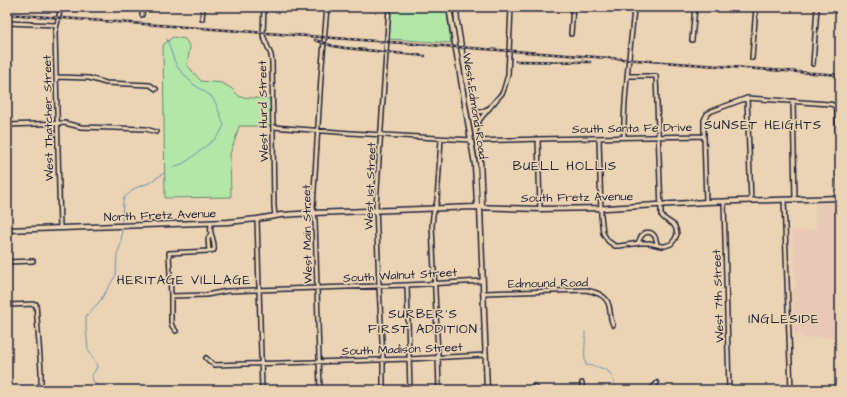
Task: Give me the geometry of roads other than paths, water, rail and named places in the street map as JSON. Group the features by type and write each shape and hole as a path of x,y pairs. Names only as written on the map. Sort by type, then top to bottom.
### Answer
{"street":[{"name":"West Thatcher Street","path":"60,228 55,33 61,7"},
{"path":"142,16 143,7"},
{"path":"202,19 203,7"},
{"name":"West Hurd Street","path":"264,7 263,35 271,55 272,62 272,126 275,216"},
{"name":"West Main Street","path":"320,390 315,220 313,207 327,7"},
{"name":"West 1st Street","path":"383,390 376,205 389,7"},
{"name":"West Edmond Road","path":"449,7 475,165 477,204 480,208"},
{"name":"West Edmond Road","path":"456,7 457,22 480,160 482,186 482,204 480,208 487,390"},
{"path":"476,134 478,123 503,92 508,75 511,7"},
{"path":"571,34 573,7"},
{"path":"624,137 624,114 634,7"},
{"path":"692,40 695,7"},
{"path":"752,58 756,7"},
{"path":"813,64 817,7"},
{"path":"7,23 56,26"},
{"path":"599,138 603,233 608,241 615,246 638,243 649,243 664,246 671,244 677,234 676,230 674,225 661,215 660,205 656,76 627,76"},
{"path":"56,77 89,78 106,83 150,85 156,89"},
{"path":"747,98 750,201"},
{"name":"South Santa Fe Drive","path":"478,141 704,136 704,120 706,114 747,98 832,104 837,109 838,119 840,193"},
{"path":"793,101 795,200"},
{"path":"472,108 477,112 485,111 489,108"},
{"path":"7,125 67,123 81,127 146,129 156,132"},
{"path":"272,126 380,135 471,140"},
{"path":"704,136 706,202"},
{"path":"439,390 432,226 436,202 441,139"},
{"path":"538,139 540,209"},
{"name":"South Fretz Avenue","path":"314,213 480,208 601,208 706,202 840,198"},
{"path":"784,200 791,390"},
{"name":"West 7th Street","path":"724,202 729,390"},
{"name":"North Fretz Avenue","path":"7,230 211,223 257,219 285,214 314,213"},
{"path":"257,219 262,390"},
{"path":"209,252 208,239 211,233 211,223"},
{"path":"638,243 641,236 648,232 656,237 657,244"},
{"path":"176,331 171,324 169,253 212,251 215,249 214,238 211,233"},
{"path":"7,262 33,261"},
{"name":"South Walnut Street","path":"171,296 206,295 227,291 407,285 483,280"},
{"path":"407,285 410,390"},
{"name":"Edmound Road","path":"484,293 593,291 598,293 609,303 612,325"},
{"path":"7,305 36,304 41,371 40,390"},
{"name":"South Madison Street","path":"206,358 214,365 486,355"},
{"path":"582,383 582,390"},
{"path":"650,390 656,383"},
{"path":"534,386 538,390"}],"waterway":[{"path":"167,39 178,68 193,84 211,96 216,104 224,125 215,139 190,159 182,164 172,167"},
{"path":"122,221 124,198 135,188 149,183 164,173"},
{"path":"113,390 94,383 92,374 97,367 88,350 86,316 100,301 116,275 117,254 121,244 122,230"},
{"path":"585,332 586,365 608,371 616,390"}],"railway":[{"path":"7,14 840,75"},
{"path":"315,40 345,48 425,56"},
{"path":"516,61 590,62"}],"district":[{"name":"SUNSET HEIGHTS","path":"763,124"},
{"name":"BUELL HOLLIS","path":"565,165"},
{"name":"HERITAGE VILLAGE","path":"184,279"},
{"name":"INGLESIDE","path":"784,318"},
{"name":"SURBER'S FIRST ADDITION","path":"423,320"}]}
